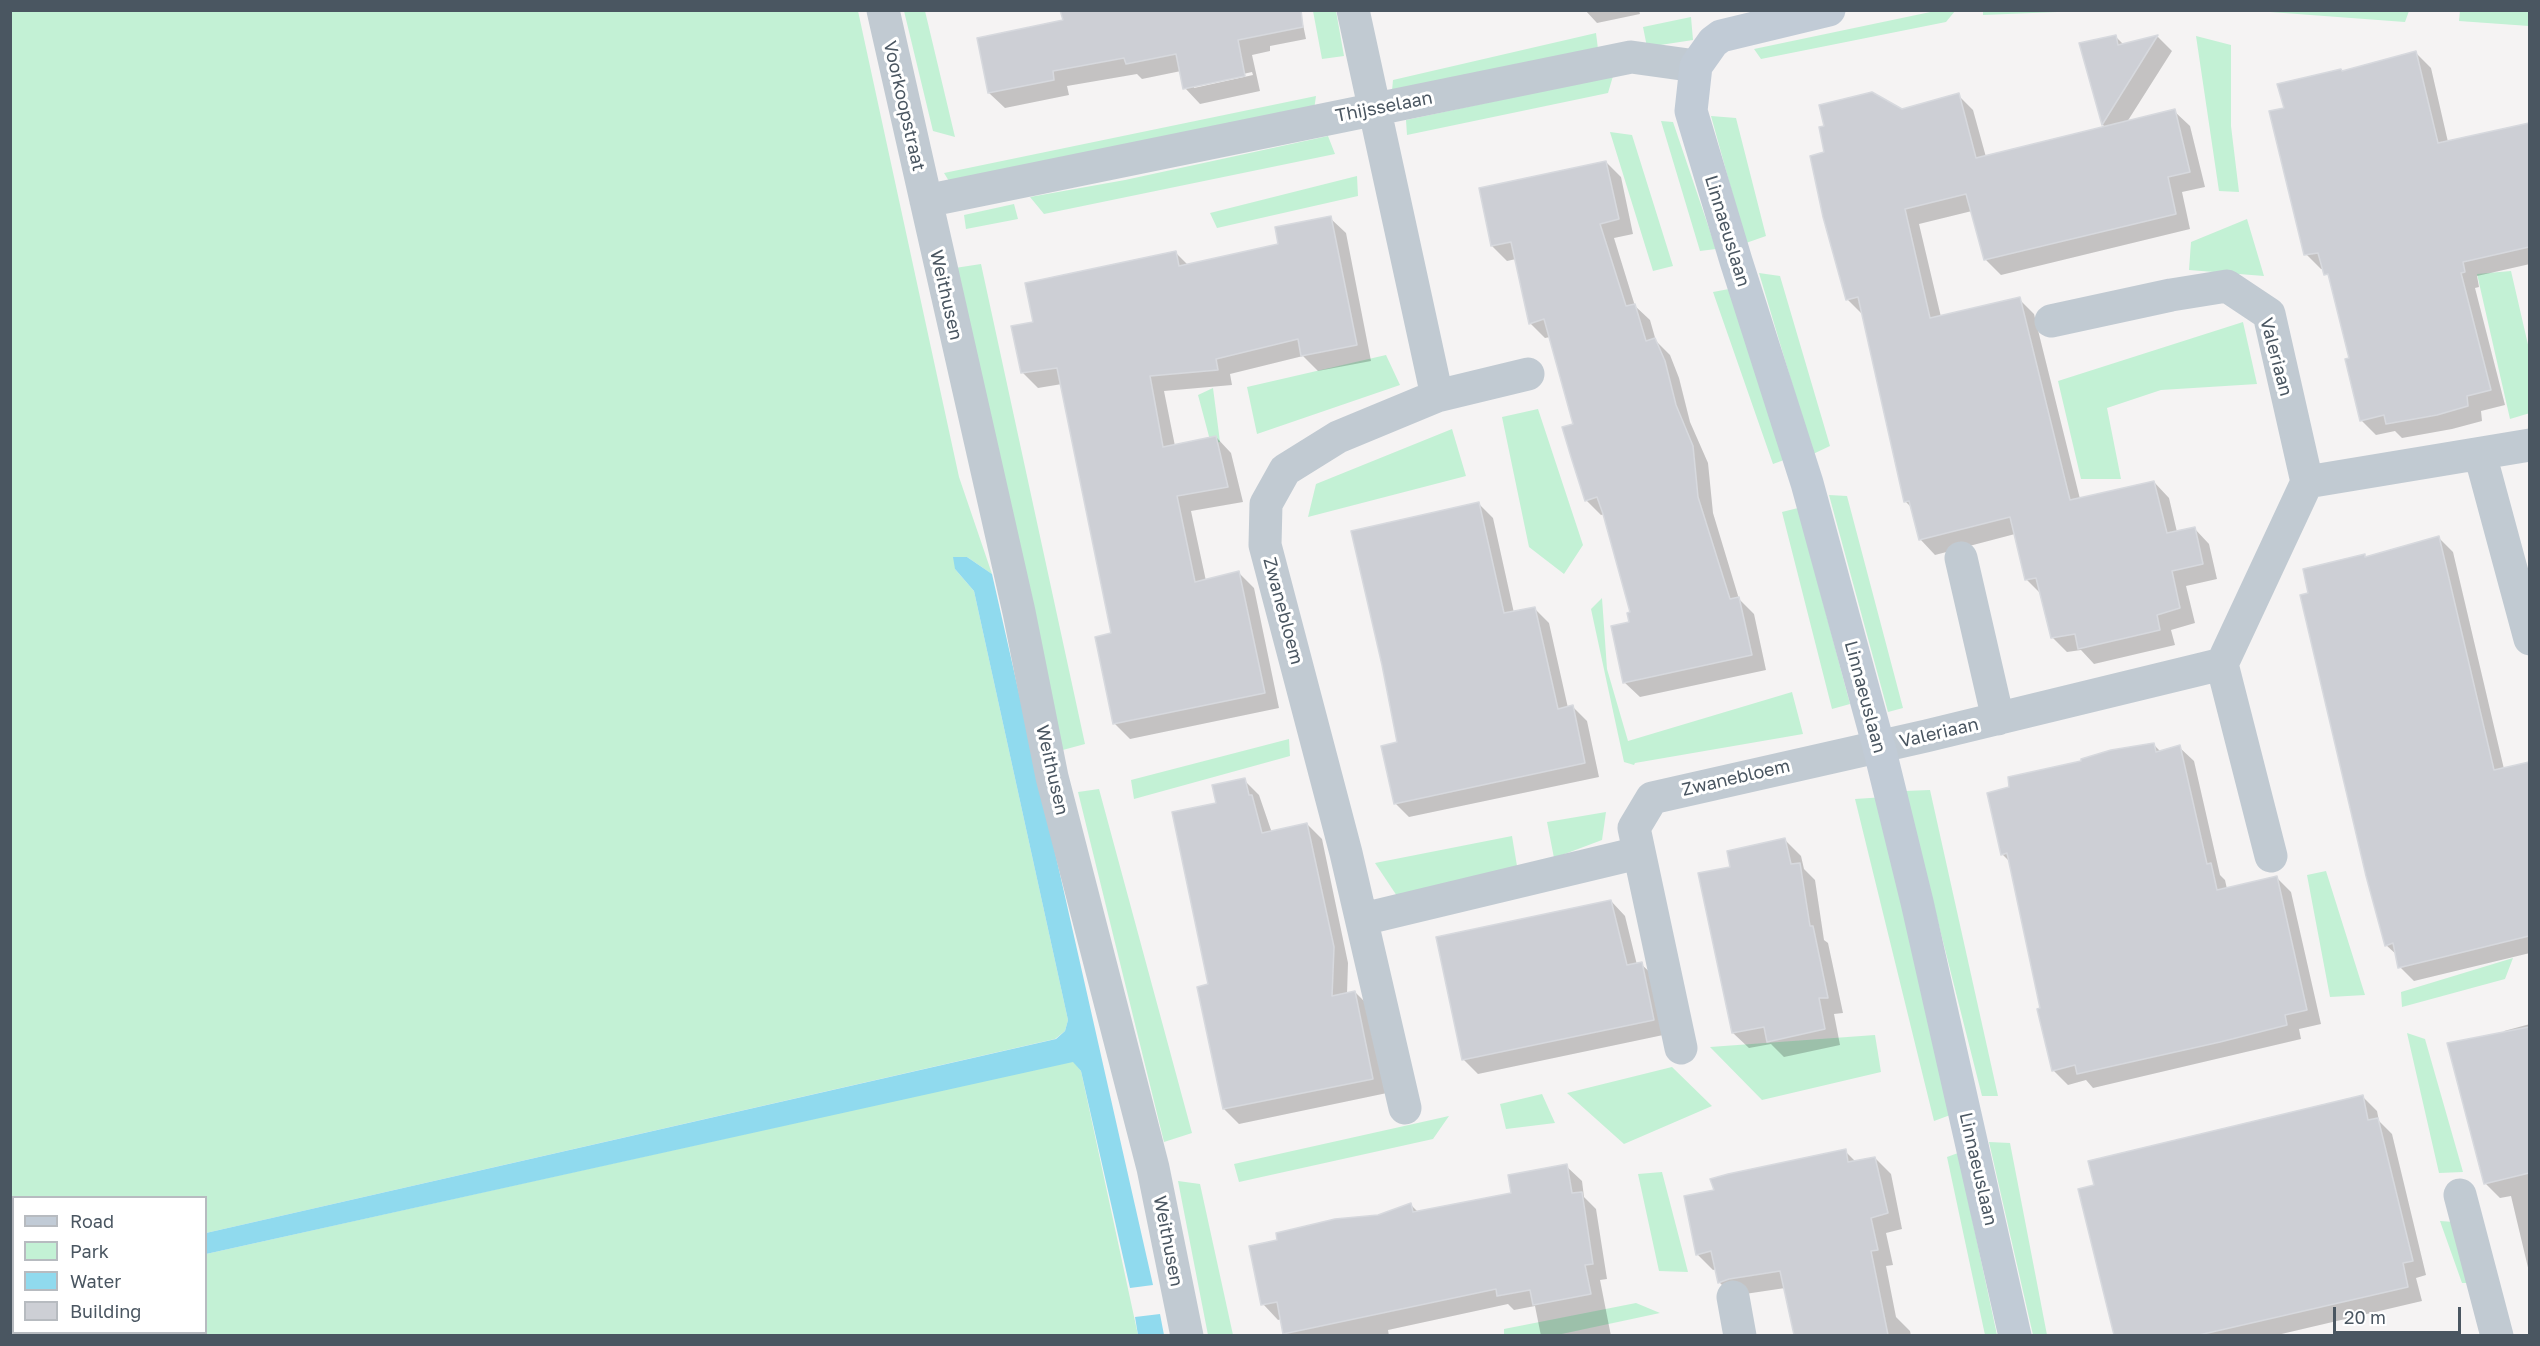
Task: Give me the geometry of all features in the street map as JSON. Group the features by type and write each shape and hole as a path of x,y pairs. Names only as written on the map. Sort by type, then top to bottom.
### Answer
{"street":[{"name":"Voorkoopstraat","path":"883,10 926,201"},
{"path":"1353,10 1437,396"},
{"path":"1696,66 1713,42 1721,36 1829,10"},
{"name":"Thijsselaan","path":"926,201 1631,57 1696,66"},
{"name":"Linnaeuslaan","path":"1696,66 1691,111 1807,483 1880,747 2015,1335"},
{"name":"Weithusen","path":"926,201 1019,612 1052,777 1153,1168 1187,1335"},
{"name":"Valeriaan","path":"2051,321 2171,295 2227,286 2269,314 2307,482"},
{"name":"Zwanebloem","path":"1405,1108 1363,919 1312,717 1265,545 1266,504 1285,470 1338,437 1437,396 1528,375"},
{"path":"2271,856 2222,664 2307,482 2529,444"},
{"path":"2480,454 2529,639"},
{"name":"Valeriaan","path":"1961,558 1998,718"},
{"name":"Valeriaan","path":"1880,747 2222,664"},
{"name":"Zwanebloem","path":"1681,1048 1634,828 1652,798 1880,747"},
{"path":"1363,919 1638,853"},
{"path":"2460,1195 2497,1335"},
{"path":"1733,1297 1740,1335"}],"green space":[{"path":"1940,10 1955,11 1946,22 1761,59 1754,49"},
{"path":"1983,10 2082,11 1983,15"},
{"path":"10,11 858,11 959,477 992,574 967,557 955,569 974,591 1068,1020 1065,1031 1055,1039 207,1233 207,1196 12,1196 11,1278"},
{"path":"904,11 925,11 955,137 933,131"},
{"path":"1313,11 1336,11 1344,56 1322,59"},
{"path":"2257,11 2409,11 2405,22"},
{"path":"2460,11 2529,11 2529,26 2459,21"},
{"path":"1691,17 1693,40 1647,47 1643,27"},
{"path":"1596,33 1598,49 1392,91 1393,80"},
{"path":"2196,36 2231,45 2231,126 2239,192 2219,191"},
{"path":"1613,76 1608,93 1407,135 1406,120"},
{"path":"1316,96 1314,110 952,186 944,173"},
{"path":"1711,116 1736,118 1766,236 1746,243"},
{"path":"1661,121 1673,122 1716,249 1700,251"},
{"path":"1610,132 1632,135 1673,266 1653,271"},
{"path":"1328,136 1335,154 1044,214 1030,197 1125,180"},
{"path":"1357,176 1358,196 1217,228 1210,213"},
{"path":"1014,204 1018,219 966,229 964,215"},
{"path":"2247,219 2264,276 2189,270 2191,242"},
{"path":"981,264 1085,744 1059,751 955,268"},
{"path":"2511,271 2529,349 2530,413 2510,419 2477,274"},
{"path":"1759,273 1780,276 1830,446 1813,454"},
{"path":"1729,289 1784,460 1773,464 1713,292"},
{"path":"2243,322 2257,384 2161,390 2107,408 2121,479 2081,479 2058,381"},
{"path":"1386,355 1400,385 1257,434 1247,387"},
{"path":"1213,388 1220,442 1211,444 1198,395"},
{"path":"1538,409 1583,545 1564,574 1529,547 1502,417"},
{"path":"1452,429 1466,476 1308,517 1316,484"},
{"path":"1829,495 1847,496 1903,708 1888,712"},
{"path":"1798,508 1850,704 1832,709 1782,512"},
{"path":"1602,598 1607,669 1628,741 1792,692 1803,734 1634,765 1624,762 1591,609"},
{"path":"1289,739 1290,756 1134,799 1131,780"},
{"path":"1099,789 1192,1133 1164,1142 1078,792"},
{"path":"1930,790 1998,1096 1982,1096 1905,791"},
{"path":"1885,797 1953,1114 1934,1121 1855,799"},
{"path":"1606,812 1602,840 1554,858 1547,822"},
{"path":"1512,836 1517,866 1397,896 1375,863"},
{"path":"2326,871 2365,995 2330,997 2307,875"},
{"path":"2513,958 2505,979 2402,1007 2401,992"},
{"path":"2407,1033 2425,1039 2463,1172 2439,1173"},
{"path":"1875,1035 1881,1072 1762,1100 1710,1047"},
{"path":"1073,1061 1081,1071 1138,1335 11,1336 10,1297 12,1296 12,1334 207,1334 207,1254"},
{"path":"1672,1067 1712,1106 1624,1144 1567,1093"},
{"path":"1542,1094 1555,1123 1506,1129 1500,1104"},
{"path":"1449,1116 1433,1139 1239,1182 1234,1164"},
{"path":"1989,1142 2010,1143 2047,1335 2033,1335"},
{"path":"1958,1153 1997,1335 1985,1335 1947,1157"},
{"path":"1662,1172 1688,1272 1659,1271 1638,1174"},
{"path":"1178,1181 1200,1184 1233,1335 1208,1335"},
{"path":"2440,1221 2454,1222 2471,1283 2462,1283"},
{"path":"1636,1303 1660,1313 1557,1335 1504,1335 1504,1329"}],"water":[{"path":"953,557 967,557 992,574 1153,1285 1130,1288 1081,1071 1073,1062 207,1254 207,1233 1056,1039 1065,1031 1068,1020 974,591 955,569"},
{"path":"1160,1314 1164,1335 1138,1335 1135,1317"}],"building":[{"path":"1060,10 1301,10 1303,27 1238,40 1245,76 1183,89 1176,54 1126,64 1124,58 1053,71 1054,80 988,93 977,38 1063,20"},
{"path":"2116,35 2118,45 2158,35 2102,125 2079,43"},
{"path":"2416,51 2438,143 2529,123 2529,247 2463,262 2465,272 2461,273 2491,390 2467,396 2468,406 2437,415 2386,424 2384,415 2360,421 2345,359 2349,358 2328,274 2324,275 2318,253 2304,255 2269,111 2284,108 2277,84 2341,69 2342,71"},
{"path":"1872,92 1902,109 1959,93 1976,158 2175,109 2190,172 2168,177 2176,214 1984,260 1966,194 1905,209 1930,318 2020,297 2070,500 2154,481 2167,533 2195,527 2203,564 2172,571 2180,608 2157,615 2160,630 2078,649 2075,634 2051,638 2036,578 2025,580 2010,517 1919,540 1909,501 1904,502 1858,297 1846,300 1823,217 1810,156 1824,152 1819,127 1824,126 1819,105"},
{"path":"1606,161 1619,219 1600,224 1626,306 1635,304 1646,341 1655,338 1665,361 1676,405 1693,446 1698,497 1730,599 1739,597 1752,655 1623,683 1611,626 1629,622 1627,613 1630,612 1603,514 1597,497 1585,501 1571,457 1562,427 1573,424 1544,319 1529,324 1511,242 1491,246 1479,188"},
{"path":"1331,216 1357,345 1301,356 1298,339 1216,359 1218,370 1150,376 1163,447 1216,436 1228,487 1177,496 1195,582 1239,571 1265,693 1113,724 1095,637 1111,633 1057,368 1021,373 1011,326 1033,322 1025,283 1176,251 1179,266 1278,244 1275,227"},
{"path":"1479,502 1504,613 1535,607 1558,709 1573,705 1585,763 1394,804 1381,746 1397,742 1351,531"},
{"path":"2439,536 2494,770 2529,762 2529,936 2398,968 2393,943 2385,946 2366,876 2300,595 2308,593 2303,569 2365,554 2365,557"},
{"path":"2154,743 2156,752 2180,745 2207,864 2211,863 2217,890 2277,876 2307,1010 2285,1015 2287,1025 2220,1042 2077,1074 2075,1065 2052,1071 2037,1009 2040,1008 2007,853 2001,855 1987,793 2009,787 2008,777 2081,761 2081,759 2111,750"},
{"path":"1245,778 1262,833 1307,823 1334,947 1332,996 1355,991 1373,1079 1223,1109 1197,987 1208,984 1172,812 1216,803 1212,785"},
{"path":"1785,838 1791,864 1800,863 1810,926 1813,926 1828,998 1819,998 1825,1029 1767,1042 1764,1027 1732,1033 1698,873 1730,867 1727,851"},
{"path":"1611,900 1627,965 1642,962 1654,1020 1462,1060 1436,937"},
{"path":"2529,1027 2529,1173 2484,1184 2447,1043"},
{"path":"2363,1095 2368,1120 2378,1118 2413,1261 2403,1263 2408,1287 2199,1335 2114,1335 2078,1189 2094,1185 2088,1161"},
{"path":"1846,1149 1848,1162 1875,1157 1888,1213 1871,1218 1878,1250 1871,1251 1888,1335 1794,1335 1780,1271 1729,1279 1718,1283 1711,1251 1696,1255 1684,1196 1714,1190 1710,1179"},
{"path":"1567,1164 1572,1193 1582,1192 1593,1264 1585,1265 1591,1294 1533,1305 1530,1290 1497,1296 1496,1289 1283,1334 1277,1302 1261,1305 1249,1246 1277,1240 1276,1233 1335,1219 1378,1215 1411,1203 1413,1212 1511,1193 1508,1175"}]}
